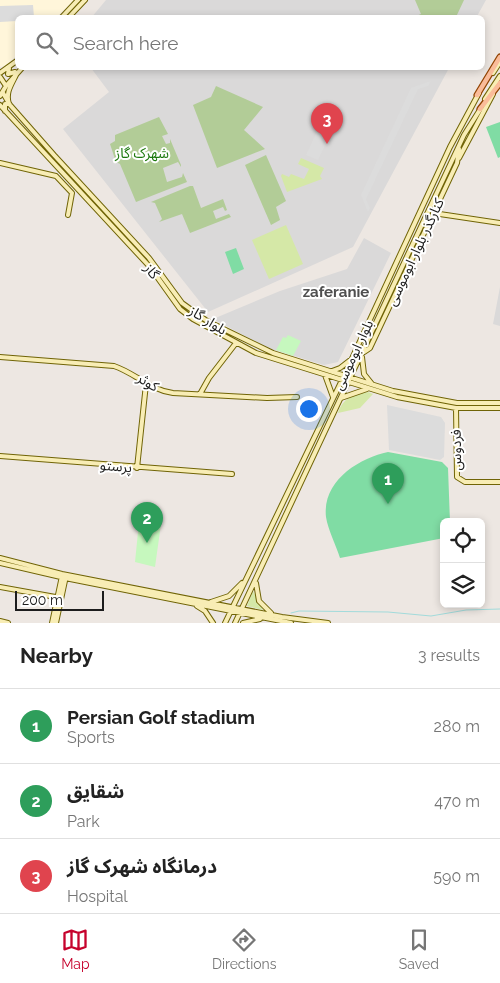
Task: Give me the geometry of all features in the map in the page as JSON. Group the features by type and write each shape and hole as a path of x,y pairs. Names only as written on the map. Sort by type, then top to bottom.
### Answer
{"main road":[{"path":"63,15 78,0"},
{"path":"71,15 85,0"},
{"path":"477,95 500,57"},
{"name":"بلوار ابوموسی","path":"225,623 343,378 450,147 477,95 500,62"},
{"path":"2,72 15,63"},
{"path":"9,68 7,73 10,75 19,70"},
{"path":"2,95 6,86 20,70"},
{"path":"5,111 5,104 10,104 8,92 17,73"},
{"name":"بلوار ابوموسی","path":"235,623 459,147 500,76"},
{"path":"0,77 6,86"},
{"path":"480,109 499,84"},
{"path":"457,163 499,84"},
{"name":"بلوار گاز","path":"2,95 149,258 182,303 191,310 225,331 261,348 329,371 343,378 417,397 457,403 500,403"},
{"name":"گاز","path":"0,106 150,267 180,309 256,353 325,375 343,378"},
{"name":"کنارگذر بلوار ابوموسی","path":"362,354 370,348 457,163 459,147"},
{"path":"0,163 56,176 72,192 68,216"},
{"path":"100,213 105,208"},
{"path":"433,213 500,223"},
{"path":"400,274 407,268"},
{"path":"383,308 390,304"},
{"path":"200,394 209,378 236,343"},
{"path":"362,354 363,372 372,384"},
{"name":"کوثر","path":"0,356 114,366 131,372 146,384 162,392 267,398 297,397"},
{"path":"329,371 340,368 351,360"},
{"path":"325,375 333,398"},
{"name":"بلوار گاز","path":"350,380 369,389 410,401 456,408 500,408"},
{"path":"137,468 146,384"},
{"path":"341,398 369,389"},
{"path":"456,408 457,403"},
{"name":"فردوس","path":"456,408 456,477 465,482 500,482"},
{"name":"پرستو","path":"0,456 232,474"},
{"path":"0,558 64,576 208,602 240,611 328,623"},
{"path":"0,563 196,604 232,609"},
{"path":"208,602 229,596 237,590 248,575"},
{"path":"56,623 64,576"},
{"path":"256,579 256,593 272,616"},
{"path":"0,587 60,598"},
{"path":"52,623 60,598"},
{"path":"196,604 205,611 213,623"},
{"path":"243,623 272,616 291,623"},
{"path":"0,621 8,623"}],"shaded area":[{"path":"0,0 74,0 59,15 15,15 15,57 6,66 0,67"},
{"path":"106,0 486,0 478,15 94,15"},
{"path":"33,5 34,15 15,15 15,21 0,22 0,6"},
{"name":"شهرک گاز","path":"92,70 448,70 353,247 208,312 63,129 109,92"},
{"path":"431,81 428,86 418,89 366,199 370,208 368,212 361,195 411,88"},
{"path":"318,129 330,135 318,160 306,155"},
{"path":"364,238 391,253 338,362 324,365 268,348 213,319 280,291 347,269"},
{"path":"500,287 500,326 493,324"},
{"path":"387,405 441,417 445,423 444,457 440,460 389,450"}],"green space":[{"path":"415,0 464,0 457,15 419,15 421,14"},
{"name":"شهرک گاز","path":"216,86 263,107 244,130 265,149 217,168 193,105 211,97"},
{"name":"شهرک گاز","path":"159,117 168,134 162,136 166,144 170,143 170,139 181,165 181,167 178,162 163,168 167,182 182,177 183,173 187,182 136,202 120,164 116,162 110,144 115,141 115,135"},
{"path":"500,122 500,157 498,158 486,127"},
{"path":"266,155 286,201 276,207 280,220 271,225 245,165"},
{"path":"301,158 324,168 320,176 322,179 287,192 281,176 282,174 289,177 291,174 304,179 309,169 298,164"},
{"name":"شهرک گاز","path":"193,186 201,208 223,199 227,210 225,211 223,207 213,211 216,219 229,214 231,217 190,233 182,214 159,222 162,219 155,203 151,202"},
{"path":"286,225 303,264 269,279 252,240"},
{"path":"236,248 244,269 233,274 225,252"},
{"path":"288,335 301,341 293,356 276,350 283,337 286,338"},
{"path":"368,392 373,394 360,408 338,413 346,400 358,394"},
{"path":"388,452 442,462 448,468 450,518 440,518 440,539 340,558 326,517 326,504 330,492 345,473 377,455"},
{"path":"139,522 161,524 155,567 135,562"},
{"path":"253,591 263,610 247,606"}],"waterway":[{"path":"291,613 299,611 388,612 431,616 466,610 500,609"}],"place":[{"name":"درمانگاه شهرک گاز","path":"327,144"},
{"name":"Persian Golf stadium","path":"388,504"},
{"name":"شقایق","path":"147,543"}],"district":[{"name":"zaferanie","path":"336,292"}]}
